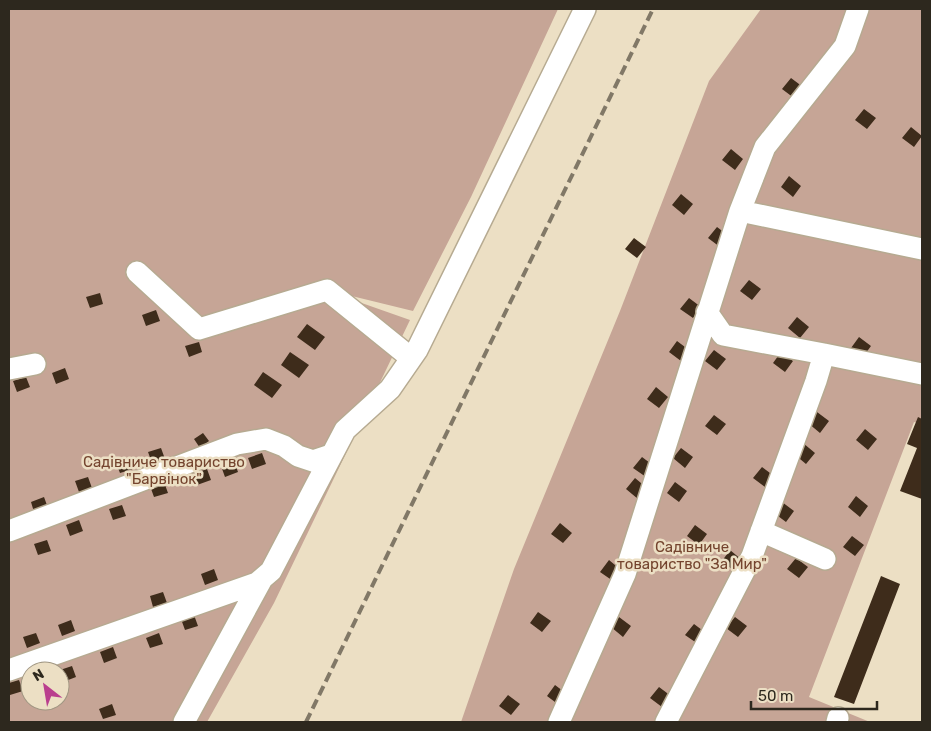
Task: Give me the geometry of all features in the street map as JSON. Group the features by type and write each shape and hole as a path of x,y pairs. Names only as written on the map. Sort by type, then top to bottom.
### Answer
{"street":[{"path":"9,670 257,583 271,572 345,430 390,389 417,350 585,9"},
{"path":"559,722 625,574 740,211 765,148 845,46 858,9"},
{"path":"740,211 922,249"},
{"path":"137,272 199,329 327,290 411,358"},
{"path":"707,312 723,335 922,374"},
{"path":"666,722 752,556 816,381 824,354"},
{"path":"9,369 35,364"},
{"path":"9,531 238,444 266,439 284,446 298,456 313,461 331,455"},
{"path":"761,531 825,559"},
{"path":"184,722 262,579"}],"green space":[{"name":"Садівниче товариство \"Барвінок\"","path":"9,9 558,9 471,197 413,311 319,288 410,320 274,603 207,722 9,722"},
{"name":"Садівниче товариство \"За Мир\"","path":"761,9 922,9 922,424 914,422 809,697 870,722 461,722 514,569 620,311 709,81"}],"building":[{"path":"791,78 803,87 794,98 782,89"},
{"path":"864,109 876,118 867,129 855,120"},
{"path":"911,127 922,136 914,147 902,138"},
{"path":"731,149 743,159 735,170 722,160"},
{"path":"789,176 801,186 793,197 781,187"},
{"path":"681,194 693,204 684,215 672,205"},
{"path":"717,227 729,236 720,247 708,238"},
{"path":"634,238 646,247 637,258 625,249"},
{"path":"749,280 761,289 752,300 740,291"},
{"path":"100,293 103,304 90,308 86,297"},
{"path":"689,298 701,307 693,318 680,309"},
{"path":"156,310 160,321 146,326 142,315"},
{"path":"797,317 809,327 800,338 788,328"},
{"path":"307,324 325,337 315,350 297,337"},
{"path":"859,337 871,346 863,357 851,348"},
{"path":"677,341 689,350 681,361 669,352"},
{"path":"199,342 202,352 189,357 185,346"},
{"path":"714,350 726,359 717,370 705,361"},
{"path":"290,352 309,365 299,378 281,365"},
{"path":"781,352 793,361 785,372 773,363"},
{"path":"65,368 69,379 56,384 52,373"},
{"path":"263,372 282,385 272,398 254,385"},
{"path":"26,377 30,387 17,392 13,381"},
{"path":"656,387 668,397 659,408 647,399"},
{"path":"817,412 829,421 820,433 808,423"},
{"path":"714,415 726,424 717,435 705,426"},
{"path":"918,417 922,419 922,499 900,491 917,448 907,444"},
{"path":"865,429 877,439 868,450 856,440"},
{"path":"203,433 209,441 200,448 194,439"},
{"path":"803,443 815,453 806,464 794,454"},
{"path":"161,448 165,459 152,463 148,452"},
{"path":"681,448 693,457 685,468 673,458"},
{"path":"262,453 266,464 252,469 248,458"},
{"path":"642,457 654,466 646,477 633,468"},
{"path":"129,458 133,469 120,473 116,463"},
{"path":"234,461 238,472 225,477 221,466"},
{"path":"762,467 774,476 765,487 753,478"},
{"path":"207,469 211,480 197,485 193,474"},
{"path":"88,477 92,488 79,492 75,481"},
{"path":"635,478 647,488 638,499 626,489"},
{"path":"164,482 168,493 154,497 150,486"},
{"path":"675,482 687,491 679,502 667,493"},
{"path":"856,496 868,506 860,517 848,507"},
{"path":"44,497 48,508 34,512 31,502"},
{"path":"782,502 794,511 786,522 774,513"},
{"path":"122,505 126,516 113,520 109,509"},
{"path":"79,520 83,531 70,536 66,525"},
{"path":"560,523 572,533 563,543 551,534"},
{"path":"695,525 707,534 699,545 687,536"},
{"path":"852,536 864,545 855,556 843,547"},
{"path":"47,540 51,551 38,555 34,544"},
{"path":"730,550 742,560 734,571 722,561"},
{"path":"796,558 808,567 799,578 787,569"},
{"path":"609,560 621,570 613,581 600,572"},
{"path":"214,569 218,580 205,585 201,574"},
{"path":"881,576 900,584 854,704 834,697"},
{"path":"163,592 167,603 153,607 150,596"},
{"path":"538,612 551,621 542,632 530,623"},
{"path":"194,615 198,626 185,630 181,619"},
{"path":"619,617 631,626 623,637 611,627"},
{"path":"735,617 747,626 738,637 726,628"},
{"path":"71,620 75,631 62,636 58,625"},
{"path":"694,624 706,633 698,644 685,635"},
{"path":"36,633 40,643 27,648 23,637"},
{"path":"159,633 163,644 150,648 146,638"},
{"path":"113,647 117,658 104,663 100,652"},
{"path":"72,666 76,677 70,679 70,667"},
{"path":"19,680 20,692 10,695 9,683"},
{"path":"555,685 567,694 559,705 547,696"},
{"path":"659,687 671,696 662,707 650,698"},
{"path":"508,695 520,704 511,715 499,706"},
{"path":"112,704 116,715 103,719 99,709"}],"railway":[{"path":"306,722 653,9"}]}
